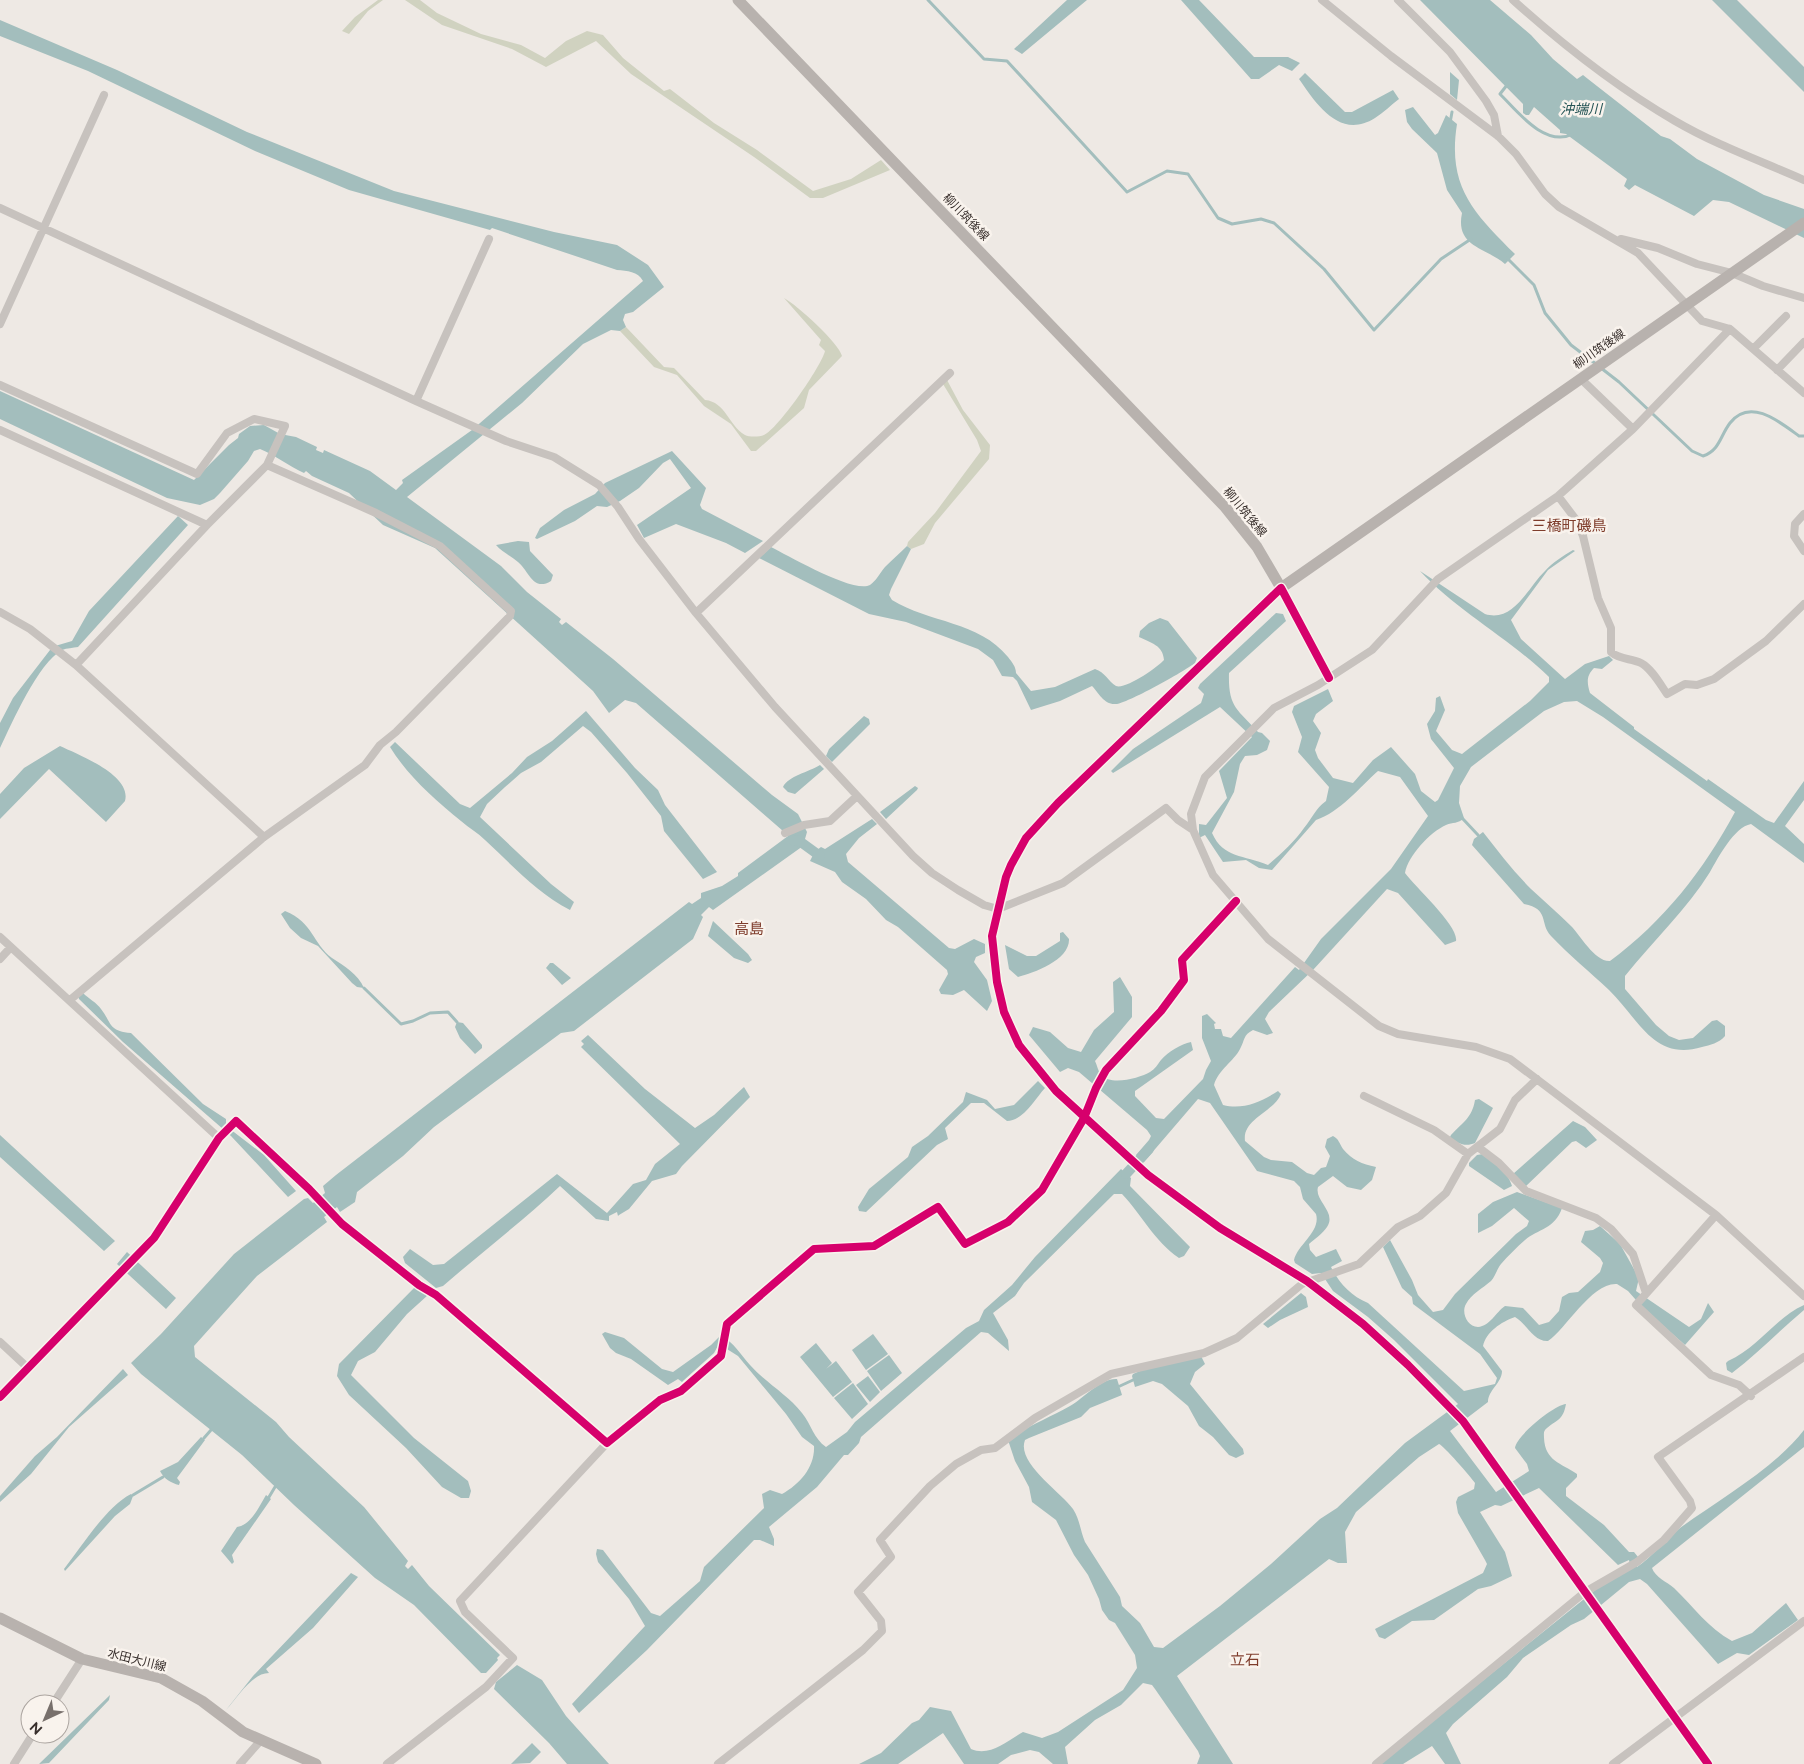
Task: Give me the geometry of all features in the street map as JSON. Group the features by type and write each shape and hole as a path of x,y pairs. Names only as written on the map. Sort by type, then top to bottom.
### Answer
{"main road":[{"name":"柳川筑後線","path":"738,0 1214,496 1257,547 1281,588 1804,223"},
{"name":"水田大川線","path":"0,1618 82,1659 161,1678 202,1701 243,1732 316,1764"}],"street":[{"path":"1322,0 1391,56 1498,136 1516,154 1545,194 1559,207 1638,253 1702,320 1730,329 1804,393"},
{"path":"1398,0 1450,52 1494,114 1498,136"},
{"path":"1513,0 1567,47 1631,94 1676,122 1758,162 1804,180"},
{"path":"0,324 104,95"},
{"path":"0,208 416,401 500,438 554,457 599,485 618,507 639,540 696,613 775,707 913,856 932,873 984,905 998,909 1063,883 1166,808 1178,820 1193,830"},
{"path":"1615,238 1658,248 1697,264 1737,269 1763,286 1804,298"},
{"path":"416,401 489,239"},
{"path":"1753,349 1786,316"},
{"path":"1730,329 1633,429 1558,496 1438,579 1372,650 1329,678 1274,708 1205,777 1191,814 1193,830 1213,875 1268,939 1380,1026 1398,1034 1476,1047 1510,1059 1716,1216 1804,1296"},
{"path":"1777,370 1804,342"},
{"path":"696,613 950,373"},
{"path":"1581,378 1633,429"},
{"path":"0,385 197,474 227,433 254,419 285,426 267,465 207,525 76,665"},
{"path":"0,430 207,525"},
{"path":"70,1000 264,837 365,765 380,745 510,616 511,611 440,546 376,513 267,465"},
{"path":"1558,496 1576,521 1583,536 1598,598 1610,628 1612,652 1616,656 1647,666 1667,694 1685,684 1697,685 1714,679 1766,642 1804,604"},
{"path":"1804,514 1794,524 1794,536 1804,550"},
{"path":"1329,678 1281,588 1090,771 1026,838 1011,865 992,936 993,957 1004,1012 1019,1045 1033,1064 1084,1118 1148,1175 1220,1228 1307,1281 1364,1324 1408,1365 1463,1421 1708,1764"},
{"path":"0,612 30,629 76,665 264,837"},
{"path":"785,834 804,825 830,821 857,796"},
{"path":"387,1764 486,1687 513,1658 465,1612 460,1601 607,1443 660,1400 681,1391 721,1356 727,1324 814,1248 874,1246 938,1207 965,1244 1008,1222 1042,1190 1084,1118 1096,1088 1104,1075 1161,1011 1184,980 1185,974 1182,960 1236,901"},
{"path":"0,937 219,1138"},
{"path":"0,958 11,947"},
{"path":"718,1764 863,1650 882,1631 881,1620 858,1592 891,1557 880,1540 930,1486 956,1464 982,1450 995,1448 1035,1418 1110,1374 1204,1353 1237,1338 1307,1281 1359,1264 1398,1227 1420,1216 1446,1193 1468,1154 1500,1129 1515,1100 1537,1079"},
{"path":"1364,1096 1434,1130 1468,1154"},
{"path":"0,1397 147,1245 219,1138 236,1121 309,1189 342,1224 419,1285 436,1295 607,1443"},
{"path":"1478,1147 1500,1163 1526,1191 1596,1218 1611,1229 1633,1254 1646,1293"},
{"path":"1716,1216 1636,1305 1711,1375 1739,1385 1751,1396"},
{"path":"0,1342 28,1368"},
{"path":"1376,1764 1585,1592 1637,1562 1664,1540 1692,1508 1690,1501 1658,1457 1751,1396 1804,1357"},
{"path":"1613,1764 1804,1621"},
{"path":"59,1694 82,1659"},
{"path":"240,1764 261,1740"},
{"path":"14,1764 27,1744"}],"green space":[{"path":"378,0 383,0 368,11 349,34 342,31 355,17"},
{"path":"405,0 420,0 437,13 481,34 521,45 545,58 566,41 587,31 603,35 623,58 664,91 670,89 714,123 757,150 813,191 851,179 881,160 890,170 823,198 810,198 754,157 631,74 596,41 546,67 512,49 442,25"},
{"path":"784,298 798,308 834,342 842,356 809,390 804,408 756,451 751,451 731,424 704,406 677,375 654,367 620,331 626,327 664,367 674,368 705,400 718,405 739,431 745,435 762,436 779,422 798,397 816,370 825,351 819,345 821,340"},
{"path":"947,380 963,410 990,445 989,459 935,523 924,544 911,549 907,546 908,542 935,513 981,451 977,440 943,384"}],"water":[{"path":"1067,0 1087,0 1022,54 1014,49"},
{"path":"1181,0 1199,0 1254,57 1288,57 1300,63 1292,71 1279,65 1259,79 1251,79"},
{"name":"沖端川","path":"1420,0 1490,0 1531,35 1553,59 1577,79 1583,75 1661,136 1670,139 1697,159 1764,195 1804,209 1804,238 1729,202 1713,200 1694,216 1635,185 1629,190 1624,186 1627,179 1566,134 1560,133 1560,130 1534,107 1529,115 1523,113 1523,104"},
{"path":"1712,0 1737,0 1804,67 1804,92"},
{"path":"0,20 117,70 247,132 394,191 554,232 617,245 648,265 664,287 633,312 625,314 623,320 626,327 620,331 611,330 583,344 522,403 407,497 501,566 527,592 561,619 559,622 562,625 566,622 613,659 772,795 798,814 807,832 803,846 713,910 709,907 701,915 703,917 693,939 574,1031 561,1033 434,1127 403,1156 357,1192 355,1202 340,1212 337,1207 324,1217 327,1222 257,1276 194,1346 195,1357 276,1422 289,1437 364,1507 408,1561 405,1566 408,1569 412,1565 429,1586 500,1655 486,1673 481,1673 414,1605 375,1578 242,1455 141,1374 131,1363 161,1334 234,1254 304,1199 308,1198 313,1203 325,1193 323,1186 336,1175 689,902 692,904 701,898 701,893 722,886 738,876 738,873 788,836 786,830 783,831 636,703 625,700 609,713 593,691 435,548 383,525 349,493 312,476 306,471 304,473 260,449 254,451 248,461 214,499 200,505 167,498 0,419 0,391 194,480 238,438 239,434 250,426 264,425 280,434 296,437 317,447 316,450 323,453 324,450 370,471 396,490 403,483 402,480 472,430 643,281 632,272 617,270 492,228 490,230 349,190 255,151 88,71 0,36"},
{"path":"1450,72 1459,80 1457,100 1450,94"},
{"path":"1305,73 1345,112 1352,112 1393,90 1399,99 1378,116 1362,124 1351,125 1340,122 1322,109 1306,89 1299,79"},
{"path":"1413,107 1435,135 1438,133 1446,115 1457,124 1455,146 1456,165 1460,182 1476,211 1515,254 1505,264 1467,240 1461,224 1462,213 1447,190 1437,153 1407,122 1405,110"},
{"path":"672,451 706,488 700,505 702,509 763,541 745,553 726,543 676,524 644,538 637,525 691,488 670,459 663,463 639,488 620,501 607,507 597,506 575,521 537,539 535,538 540,528 564,510 595,494 605,483"},
{"path":"178,516 188,525 78,647 62,650 44,667 26,694 0,748 0,723 13,698 50,650 55,646 72,641 89,611"},
{"path":"518,541 529,542 530,551 553,575 551,581 545,584 536,582 518,562 496,545"},
{"path":"907,546 911,549 891,589 889,595 892,600 906,608 983,636 1008,657 1015,667 1016,673 1031,691 1055,687 1095,669 1116,686 1126,685 1141,677 1164,660 1159,648 1139,637 1140,631 1149,623 1160,618 1168,621 1197,658 1195,663 1180,673 1122,703 1108,703 1092,686 1060,701 1031,710 1017,681 1013,677 1002,676 993,660 978,649 906,622 869,614 759,558 771,547 836,579 862,586 870,585 885,567"},
{"path":"1573,550 1575,551 1548,570 1511,620 1521,639 1565,679 1585,664 1609,656 1613,660 1602,669 1594,668 1588,677 1590,693 1634,727 1634,729 1766,820 1774,823 1804,781 1804,800 1785,826 1804,844 1804,863 1751,824 1745,826 1727,844 1691,899 1625,976 1625,989 1656,1025 1669,1036 1679,1040 1693,1038 1712,1021 1717,1020 1725,1026 1725,1036 1711,1044 1685,1050 1671,1048 1659,1043 1648,1035 1609,990 1551,936 1538,909 1524,904 1472,845 1474,839 1483,832 1524,882 1571,926 1593,953 1604,960 1610,961 1630,946 1665,912 1710,855 1735,812 1603,717 1577,701 1564,702 1544,711 1471,767 1460,786 1459,803 1464,818 1458,822 1446,825 1433,833 1410,859 1405,873 1451,926 1456,941 1445,945 1398,893 1387,889 1313,970 1269,1012 1265,1019 1273,1033 1267,1035 1253,1030 1247,1034 1242,1046 1219,1075 1214,1085 1223,1105 1230,1106 1252,1104 1278,1091 1281,1094 1272,1106 1253,1121 1245,1133 1245,1141 1264,1157 1271,1160 1292,1162 1307,1173 1314,1175 1321,1168 1326,1167 1330,1156 1325,1147 1327,1139 1333,1136 1338,1140 1346,1153 1354,1159 1376,1167 1372,1180 1361,1190 1347,1187 1333,1176 1318,1187 1319,1197 1329,1216 1329,1222 1327,1227 1309,1244 1310,1250 1316,1257 1336,1249 1342,1261 1331,1267 1342,1284 1356,1297 1368,1303 1464,1391 1495,1384 1497,1378 1480,1354 1413,1304 1412,1297 1402,1288 1383,1247 1390,1240 1418,1295 1433,1312 1443,1310 1455,1294 1516,1234 1527,1226 1529,1221 1514,1208 1492,1226 1478,1233 1478,1214 1493,1202 1517,1192 1562,1208 1551,1224 1522,1243 1501,1264 1491,1281 1468,1300 1464,1311 1471,1325 1478,1327 1486,1324 1505,1306 1523,1308 1539,1325 1549,1322 1559,1311 1562,1297 1569,1293 1578,1292 1600,1272 1603,1263 1600,1258 1581,1242 1585,1231 1593,1230 1600,1226 1620,1244 1639,1278 1636,1291 1689,1327 1701,1319 1708,1303 1714,1312 1685,1345 1643,1308 1628,1291 1617,1284 1608,1285 1598,1290 1548,1341 1538,1339 1515,1317 1495,1328 1487,1336 1483,1346 1502,1371 1488,1402 1450,1431 1496,1492 1529,1471 1527,1464 1515,1448 1522,1436 1545,1415 1566,1404 1562,1416 1544,1431 1544,1434 1545,1446 1551,1457 1577,1474 1577,1477 1566,1488 1566,1496 1604,1525 1629,1552 1634,1552 1638,1557 1634,1560 1637,1567 1680,1528 1745,1483 1778,1457 1804,1430 1804,1447 1652,1568 1715,1630 1732,1641 1752,1633 1786,1603 1798,1620 1749,1655 1737,1653 1718,1664 1647,1584 1640,1579 1629,1582 1584,1619 1571,1625 1523,1658 1507,1677 1453,1724 1446,1733 1461,1764 1445,1764 1432,1746 1403,1764 1379,1764 1604,1583 1631,1569 1629,1560 1618,1565 1539,1488 1501,1506 1495,1505 1480,1512 1505,1552 1512,1576 1491,1586 1478,1589 1434,1620 1412,1621 1385,1639 1379,1637 1375,1629 1483,1573 1487,1564 1458,1513 1456,1502 1458,1497 1474,1489 1475,1483 1439,1444 1419,1457 1356,1512 1345,1532 1347,1563 1338,1563 1329,1559 1177,1676 1233,1764 1197,1764 1200,1756 1198,1751 1152,1685 1143,1683 1121,1705 1095,1720 1065,1747 1068,1764 1053,1764 1039,1752 1030,1750 1011,1755 998,1764 964,1764 943,1733 898,1764 859,1764 881,1753 912,1723 919,1720 930,1707 951,1711 971,1749 978,1751 992,1750 1023,1732 1042,1738 1058,1732 1123,1690 1137,1668 1135,1655 1115,1623 1109,1620 1102,1610 1088,1575 1074,1555 1056,1520 1032,1502 1029,1487 1015,1461 1008,1440 1024,1430 1070,1406 1099,1385 1117,1379 1122,1395 1090,1408 1081,1417 1025,1440 1024,1449 1027,1458 1041,1477 1073,1509 1085,1542 1120,1597 1122,1606 1140,1623 1154,1647 1163,1648 1220,1606 1271,1564 1320,1519 1337,1508 1405,1443 1458,1404 1394,1340 1368,1317 1333,1291 1321,1273 1312,1274 1295,1263 1296,1254 1315,1227 1316,1214 1303,1199 1300,1187 1294,1181 1257,1171 1210,1103 1198,1099 1144,1162 1136,1155 1151,1136 1147,1130 1079,1072 1068,1068 1060,1072 1029,1035 1033,1027 1050,1032 1068,1048 1081,1052 1094,1030 1114,1012 1113,982 1120,977 1132,997 1132,1017 1095,1061 1101,1075 1111,1080 1126,1080 1140,1077 1150,1072 1171,1051 1191,1042 1193,1050 1135,1091 1135,1096 1156,1118 1164,1119 1203,1079 1211,1061 1202,1038 1202,1016 1207,1014 1216,1023 1214,1024 1215,1029 1221,1029 1223,1036 1231,1038 1295,967 1299,970 1321,939 1391,869 1428,816 1400,777 1378,771 1349,799 1333,811 1316,820 1272,870 1259,868 1246,860 1223,862 1205,835 1199,838 1199,824 1206,825 1227,798 1219,771 1252,737 1220,707 1113,773 1111,771 1133,749 1201,703 1204,694 1198,688 1200,684 1276,613 1283,614 1286,621 1229,673 1230,693 1235,707 1258,732 1262,733 1270,741 1267,750 1257,755 1245,756 1240,764 1234,792 1212,833 1222,847 1235,855 1268,865 1292,843 1326,801 1329,787 1298,752 1302,737 1292,712 1294,706 1328,689 1333,701 1316,714 1313,721 1321,733 1315,750 1318,758 1333,778 1353,783 1373,760 1391,747 1415,774 1421,791 1435,802 1438,800 1454,768 1431,739 1427,724 1435,711 1436,698 1440,696 1445,710 1436,731 1452,750 1462,754 1530,701 1549,682 1549,677 1450,599 1420,571 1485,614 1495,615 1512,609 1548,568"},
{"path":"586,711 635,768 658,790 665,805 717,872 703,879 664,831 661,816 627,773 591,732 583,726 541,762 521,773 505,787 487,804 480,817 551,884 574,902 570,910 536,887 482,837 431,796 405,768 390,747 395,742 460,804 470,808 512,773 527,757 552,741"},
{"path":"864,716 869,719 870,724 832,762 826,756 829,749"},
{"path":"60,746 102,767 113,775 125,792 125,801 106,822 49,769 0,819 0,794 24,768"},
{"path":"820,765 824,769 795,794 788,792 783,787 794,777"},
{"path":"915,786 918,788 917,790 886,819 880,812"},
{"path":"872,819 877,824 859,838 846,854 848,862 949,948 955,949 974,939 985,944 985,953 976,957 974,962 987,980 992,1001 987,1011 964,990 953,995 941,994 939,990 948,974 947,970 898,927 886,920 866,899 842,882 835,872 810,861 814,853 809,849 811,846 817,850 821,847 825,849"},
{"path":"285,911 302,921 325,952 354,974 364,988 357,987 352,983 318,946 301,938 290,928 281,914"},
{"path":"713,921 752,960 748,963 734,958 708,936"},
{"path":"1063,932 1069,939 1068,946 1058,959 1041,969 1018,977 1009,969 1005,945 1027,956 1036,956 1060,941 1060,933"},
{"path":"550,963 553,963 571,978 562,985 546,968"},
{"path":"83,993 99,1007 114,1028 131,1033 203,1104 226,1119 226,1126 264,1155 296,1191 288,1197 231,1136 123,1042 79,999 78,995"},
{"path":"457,1022 463,1023 482,1045 482,1048 475,1054 460,1038 455,1027"},
{"path":"588,1035 645,1089 695,1128 714,1115 744,1087 750,1097 676,1174 652,1181 629,1209 618,1216 617,1212 609,1216 609,1221 596,1219 560,1186 532,1212 443,1286 436,1288 405,1263 403,1257 410,1249 433,1265 444,1264 557,1174 607,1213 633,1184 646,1180 655,1164 680,1144 581,1047 584,1044 581,1041"},
{"path":"1038,1081 1045,1088 1023,1113 1013,1120 1007,1121 984,1103 971,1103 945,1128 948,1139 937,1145 866,1212 859,1211 858,1207 869,1189 908,1157 912,1147 928,1136 963,1102 966,1092 987,1100 995,1109 1014,1105"},
{"path":"1479,1099 1493,1108 1475,1143 1465,1145 1459,1143 1450,1137 1469,1116 1475,1100"},
{"path":"1573,1121 1585,1127 1597,1140 1586,1148 1576,1141 1572,1142 1525,1187 1513,1174"},
{"path":"0,1135 115,1241 104,1251 0,1157"},
{"path":"1483,1154 1500,1168 1508,1177 1512,1186 1504,1190 1469,1166 1469,1163 1477,1155"},
{"path":"1121,1169 1131,1178 1130,1186 1190,1247 1184,1256 1179,1258 1162,1244 1122,1194 1114,1194 1024,1283 1015,1296 993,1313 1008,1340 1009,1351 988,1333 981,1332 861,1437 859,1443 848,1455 844,1455 817,1487 769,1527 774,1539 774,1546 760,1540 754,1540 647,1650 579,1713 572,1704 645,1626 629,1599 598,1562 597,1549 603,1550 651,1613 660,1616 700,1581 704,1567 764,1508 762,1494 770,1490 782,1494 789,1490 805,1474 814,1454 814,1446 802,1437 786,1414 738,1356 719,1344 714,1353 682,1382 678,1379 668,1385 631,1359 616,1353 610,1348 602,1334 605,1332 624,1338 662,1369 673,1372 711,1345 721,1335 734,1345 756,1371 796,1406 805,1417 818,1440 826,1447 847,1432 855,1422 966,1328 979,1321 984,1310 1012,1285 1035,1257"},
{"path":"127,1252 176,1298 166,1309 117,1264"},
{"path":"415,1287 428,1295 407,1314 375,1352 358,1361 351,1375 414,1438 468,1481 471,1491 469,1498 461,1498 442,1487 406,1448 349,1395 337,1376 339,1364"},
{"path":"1301,1293 1306,1297 1308,1307 1280,1320 1268,1328 1263,1324"},
{"path":"1804,1305 1804,1310 1751,1358 1732,1373 1727,1370 1726,1363 1728,1361 1748,1349 1784,1317"},
{"path":"873,1334 888,1354 866,1370 852,1350"},
{"path":"816,1343 832,1363 826,1369 836,1361 852,1382 833,1397 800,1357"},
{"path":"889,1355 902,1373 881,1391 867,1371"},
{"path":"1201,1356 1205,1364 1195,1372 1190,1384 1243,1449 1244,1454 1236,1458 1229,1455 1213,1437 1199,1426 1188,1406 1162,1384 1153,1381 1135,1387 1133,1374 1163,1361"},
{"path":"123,1369 128,1375 69,1427 31,1474 0,1502 0,1496 35,1456 57,1437"},
{"path":"868,1376 880,1392 870,1402 856,1385"},
{"path":"853,1383 868,1404 852,1419 834,1398"},
{"path":"201,1437 205,1440 177,1478 180,1482 179,1485 171,1482 160,1471 178,1462"},
{"path":"131,1494 133,1496 130,1504 115,1516 65,1571 64,1569 104,1517"},
{"path":"266,1495 271,1499 232,1555 234,1562 232,1564 221,1551 237,1527 242,1526 254,1515"},
{"path":"351,1573 358,1577 313,1628 266,1669 269,1673 263,1674 251,1681 226,1710 253,1676"},
{"path":"517,1665 542,1680 566,1716 609,1764 567,1764 549,1743 494,1689 496,1682"},
{"path":"110,1695 109,1700 70,1741 70,1734"},
{"path":"532,1743 541,1752 530,1763 511,1764"},
{"path":"60,1744 67,1744 49,1763 39,1764"}],"waterway":[{"path":"928,0 984,59 1007,61 1127,192 1167,171 1188,174 1218,218 1232,224 1261,219 1274,223 1324,269 1374,330 1441,259 1471,239"},
{"path":"1507,85 1500,94 1532,126 1552,136 1563,137 1573,134"},
{"path":"1450,123 1452,112"},
{"path":"1507,258 1534,285 1545,313 1571,345 1596,364"},
{"path":"1601,368 1619,382 1692,451 1703,456 1713,450 1730,423 1738,416 1747,412 1765,414 1799,436 1804,436"},
{"path":"1463,819 1478,835"},
{"path":"794,841 798,840 820,856"},
{"path":"364,988 401,1024 430,1013 448,1012 457,1022"},
{"path":"1126,1174 1149,1149"},
{"path":"1120,1386 1133,1380"},
{"path":"204,1438 211,1430"},
{"path":"133,1495 163,1477"},
{"path":"269,1497 275,1487"}],"cycle path":[{"path":"1329,678 1281,588 1058,803 1026,838 1006,877 992,936 997,982 1004,1012 1019,1045 1056,1091 1148,1175 1220,1228 1307,1281 1363,1324 1408,1365 1463,1421 1708,1764"},
{"path":"0,1397 154,1238 219,1138 236,1121 309,1189 342,1224 419,1285 436,1295 607,1443 660,1400 681,1391 721,1356 727,1324 814,1249 874,1246 938,1207 965,1244 1008,1222 1042,1190 1084,1118 1096,1088 1106,1070 1161,1011 1184,980 1182,960 1236,901"}],"district":[{"name":"三橋町磯鳥","path":"1569,526"},
{"name":"高島","path":"749,929"},
{"name":"立石","path":"1245,1660"}]}
